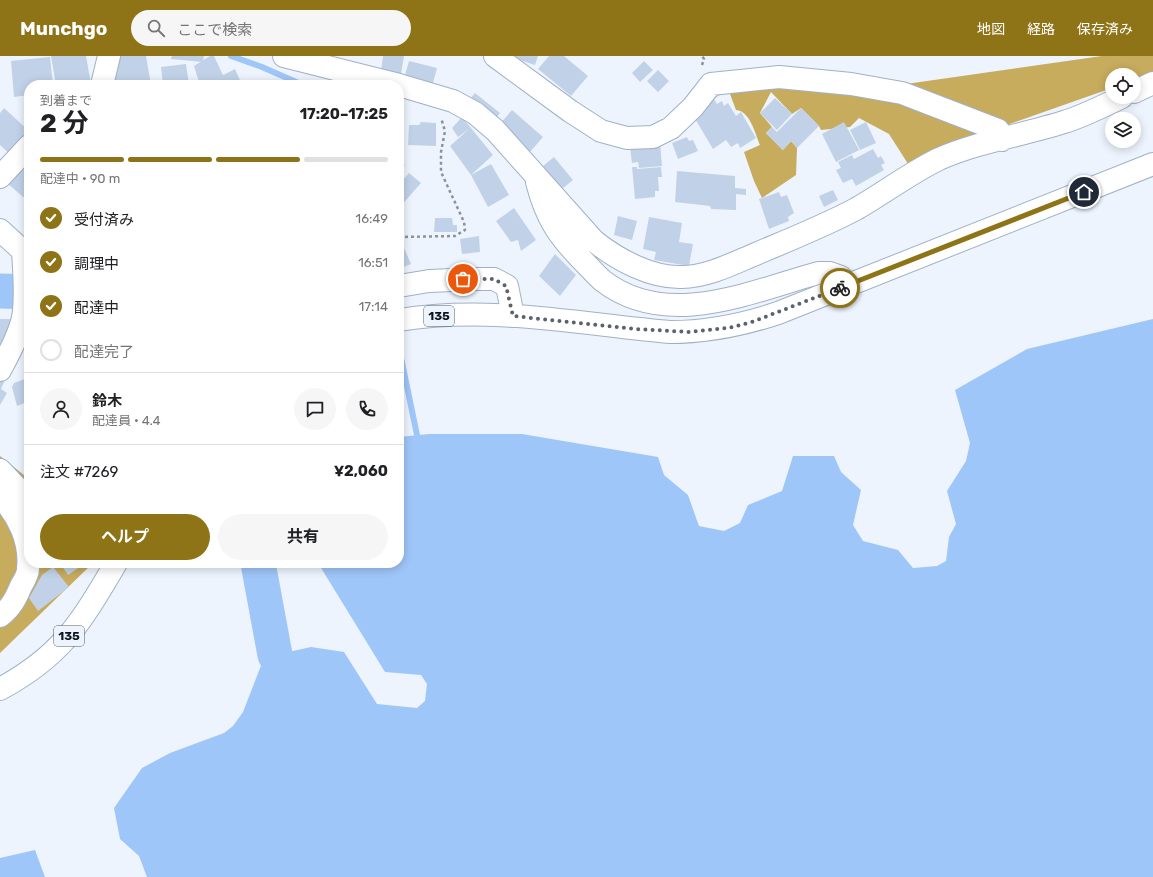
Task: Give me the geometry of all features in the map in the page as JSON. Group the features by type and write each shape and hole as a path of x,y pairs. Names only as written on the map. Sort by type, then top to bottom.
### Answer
{"main road":[{"path":"103,80 109,56"},
{"path":"284,56 379,80"},
{"path":"495,56 570,111 601,131 627,138 653,137 671,128 693,107 711,84 779,77 851,84 902,93 998,130 1002,140"},
{"path":"1141,89 1153,83"},
{"path":"404,87 452,101 475,113 495,130 594,241 612,256 633,266 670,277 683,278 696,276 738,262 815,229 857,208 940,159 956,152 1066,122 1106,104"},
{"path":"0,177 24,151"},
{"name":"135","path":"404,320 440,316 513,316 670,332 706,331 752,322 1153,164"},
{"path":"536,177 543,204 549,218 569,247 602,280 616,289 642,300 666,305 689,306 742,296 818,273 830,273 841,277 846,285"},
{"path":"0,230 23,251 24,279 24,311 11,351 0,370"},
{"path":"404,286 437,280 494,279 506,286 513,316"},
{"path":"0,470 21,492 19,523"},
{"path":"0,496 13,510 24,536"},
{"path":"0,616 8,610 17,595 28,568"},
{"name":"135","path":"0,689 35,668 62,644 84,616 113,568"}],"path":[{"path":"404,237 455,236 465,230 464,222 441,172 441,152 445,132 439,112"}],"shaded area":[{"path":"1102,56 1153,56 1153,73 1141,77 1141,68 1105,68 1105,90 995,129 910,167 889,134 859,118 850,127 821,130 819,126 801,108 792,114 771,92 760,113 772,127 766,133 783,150 791,141 797,148 796,175 762,198 754,181 744,152 760,145 751,123 745,114 736,110 730,94 748,78 885,87"},
{"path":"0,456 24,475 24,568 88,568 0,653"}],"water":[{"path":"1153,319 1153,877 147,877 139,856 120,839 114,808 142,768 170,753 224,733 233,726 243,712 262,663 275,655 311,647 344,652 377,704 417,708 425,701 427,684 421,675 385,672 321,568 404,568 404,436 429,434 522,434 658,457 664,475 688,495 699,526 724,531 740,523 748,505 782,491 793,456 834,456 841,472 861,490 853,525 863,541 898,550 913,568 937,566 946,561 949,537 956,524 947,491 966,461 970,443 955,390 1027,349"},
{"path":"35,850 45,877 0,877 0,858"}],"building":[{"path":"51,56 86,56 90,80 55,80"},
{"path":"113,56 146,56 150,80 114,80 112,74"},
{"path":"172,56 204,56 203,62 171,59"},
{"path":"210,56 214,56 223,75 235,69 240,80 198,80 194,66"},
{"path":"383,56 404,56 401,74 381,71"},
{"path":"507,56 538,56 535,65"},
{"path":"549,56 564,56 588,76 571,96 538,69"},
{"path":"50,57 52,80 24,80 24,96 14,97 11,61"},
{"path":"409,61 437,68 433,83 405,75"},
{"path":"644,61 653,70 640,82 632,73"},
{"path":"186,64 188,80 162,80 161,67"},
{"path":"658,70 669,81 658,92 647,81"},
{"path":"715,87 720,95 714,99 717,104 722,101 724,106 728,103 736,116 741,112 756,138 740,148 738,143 731,147 726,140 713,149 691,112"},
{"path":"475,93 500,113 493,122 468,101"},
{"path":"775,98 792,114 777,130 760,113"},
{"path":"4,108 24,126 24,145 13,157 0,145 0,113"},
{"path":"801,108 819,126 797,148 791,141 783,150 766,133 772,127 777,132"},
{"path":"512,110 543,137 530,152 499,125"},
{"path":"462,117 493,155 471,175 450,146 469,129 458,137 452,128"},
{"path":"421,122 436,123 436,146 408,145 409,125 419,125"},
{"path":"844,122 859,150 836,162 822,134"},
{"path":"866,122 876,143 860,150 850,130"},
{"path":"687,137 689,141 693,140 698,151 678,159 672,143"},
{"path":"660,143 662,166 639,168 638,162 632,163 630,147"},
{"path":"873,149 878,158 881,156 885,163 881,165 884,170 856,186 852,179 843,183 836,170 841,168 838,162 852,155 854,159"},
{"path":"554,157 573,180 562,189 543,166"},
{"path":"491,164 509,195 488,207 471,175"},
{"path":"24,165 24,198 8,184"},
{"path":"632,167 637,167 637,169 661,167 662,177 658,177 659,191 655,191 655,197 635,199"},
{"path":"677,171 735,176 735,188 746,189 746,195 736,194 736,210 711,209 710,206 675,202"},
{"path":"409,173 421,183 404,202 404,179"},
{"path":"833,190 838,200 824,207 819,196"},
{"path":"779,192 781,197 787,195 794,213 788,217 789,221 769,229 759,199"},
{"path":"514,208 536,240 521,251 518,240 511,242 496,221"},
{"path":"618,216 637,221 632,240 614,235"},
{"path":"649,217 682,223 679,242 693,244 689,266 654,260 656,252 643,249"},
{"path":"435,218 452,218 453,225 457,225 457,232 434,232"},
{"path":"479,236 480,252 462,254 460,239"},
{"path":"404,248 411,264 404,267"},
{"path":"555,254 576,275 560,296 539,276"},
{"path":"0,319 11,319 11,351 0,351"},
{"path":"0,378 5,380 1,389 7,393 0,405"},
{"path":"24,379 24,403 17,406 12,387 14,383"},
{"path":"54,568 69,587 38,611 29,598 42,575"},
{"path":"63,568 78,568 68,575"}],"waterway":[{"path":"231,56 292,80"},
{"path":"0,291 24,292"},
{"path":"404,372 417,435"},
{"path":"259,568 275,655"}],"way so far":[{"path":"463,279 494,279 506,286 513,316 670,332 688,332 728,328 752,322 792,308 840,288"}],"route":[{"path":"840,288 981,231 1084,192"}]}
